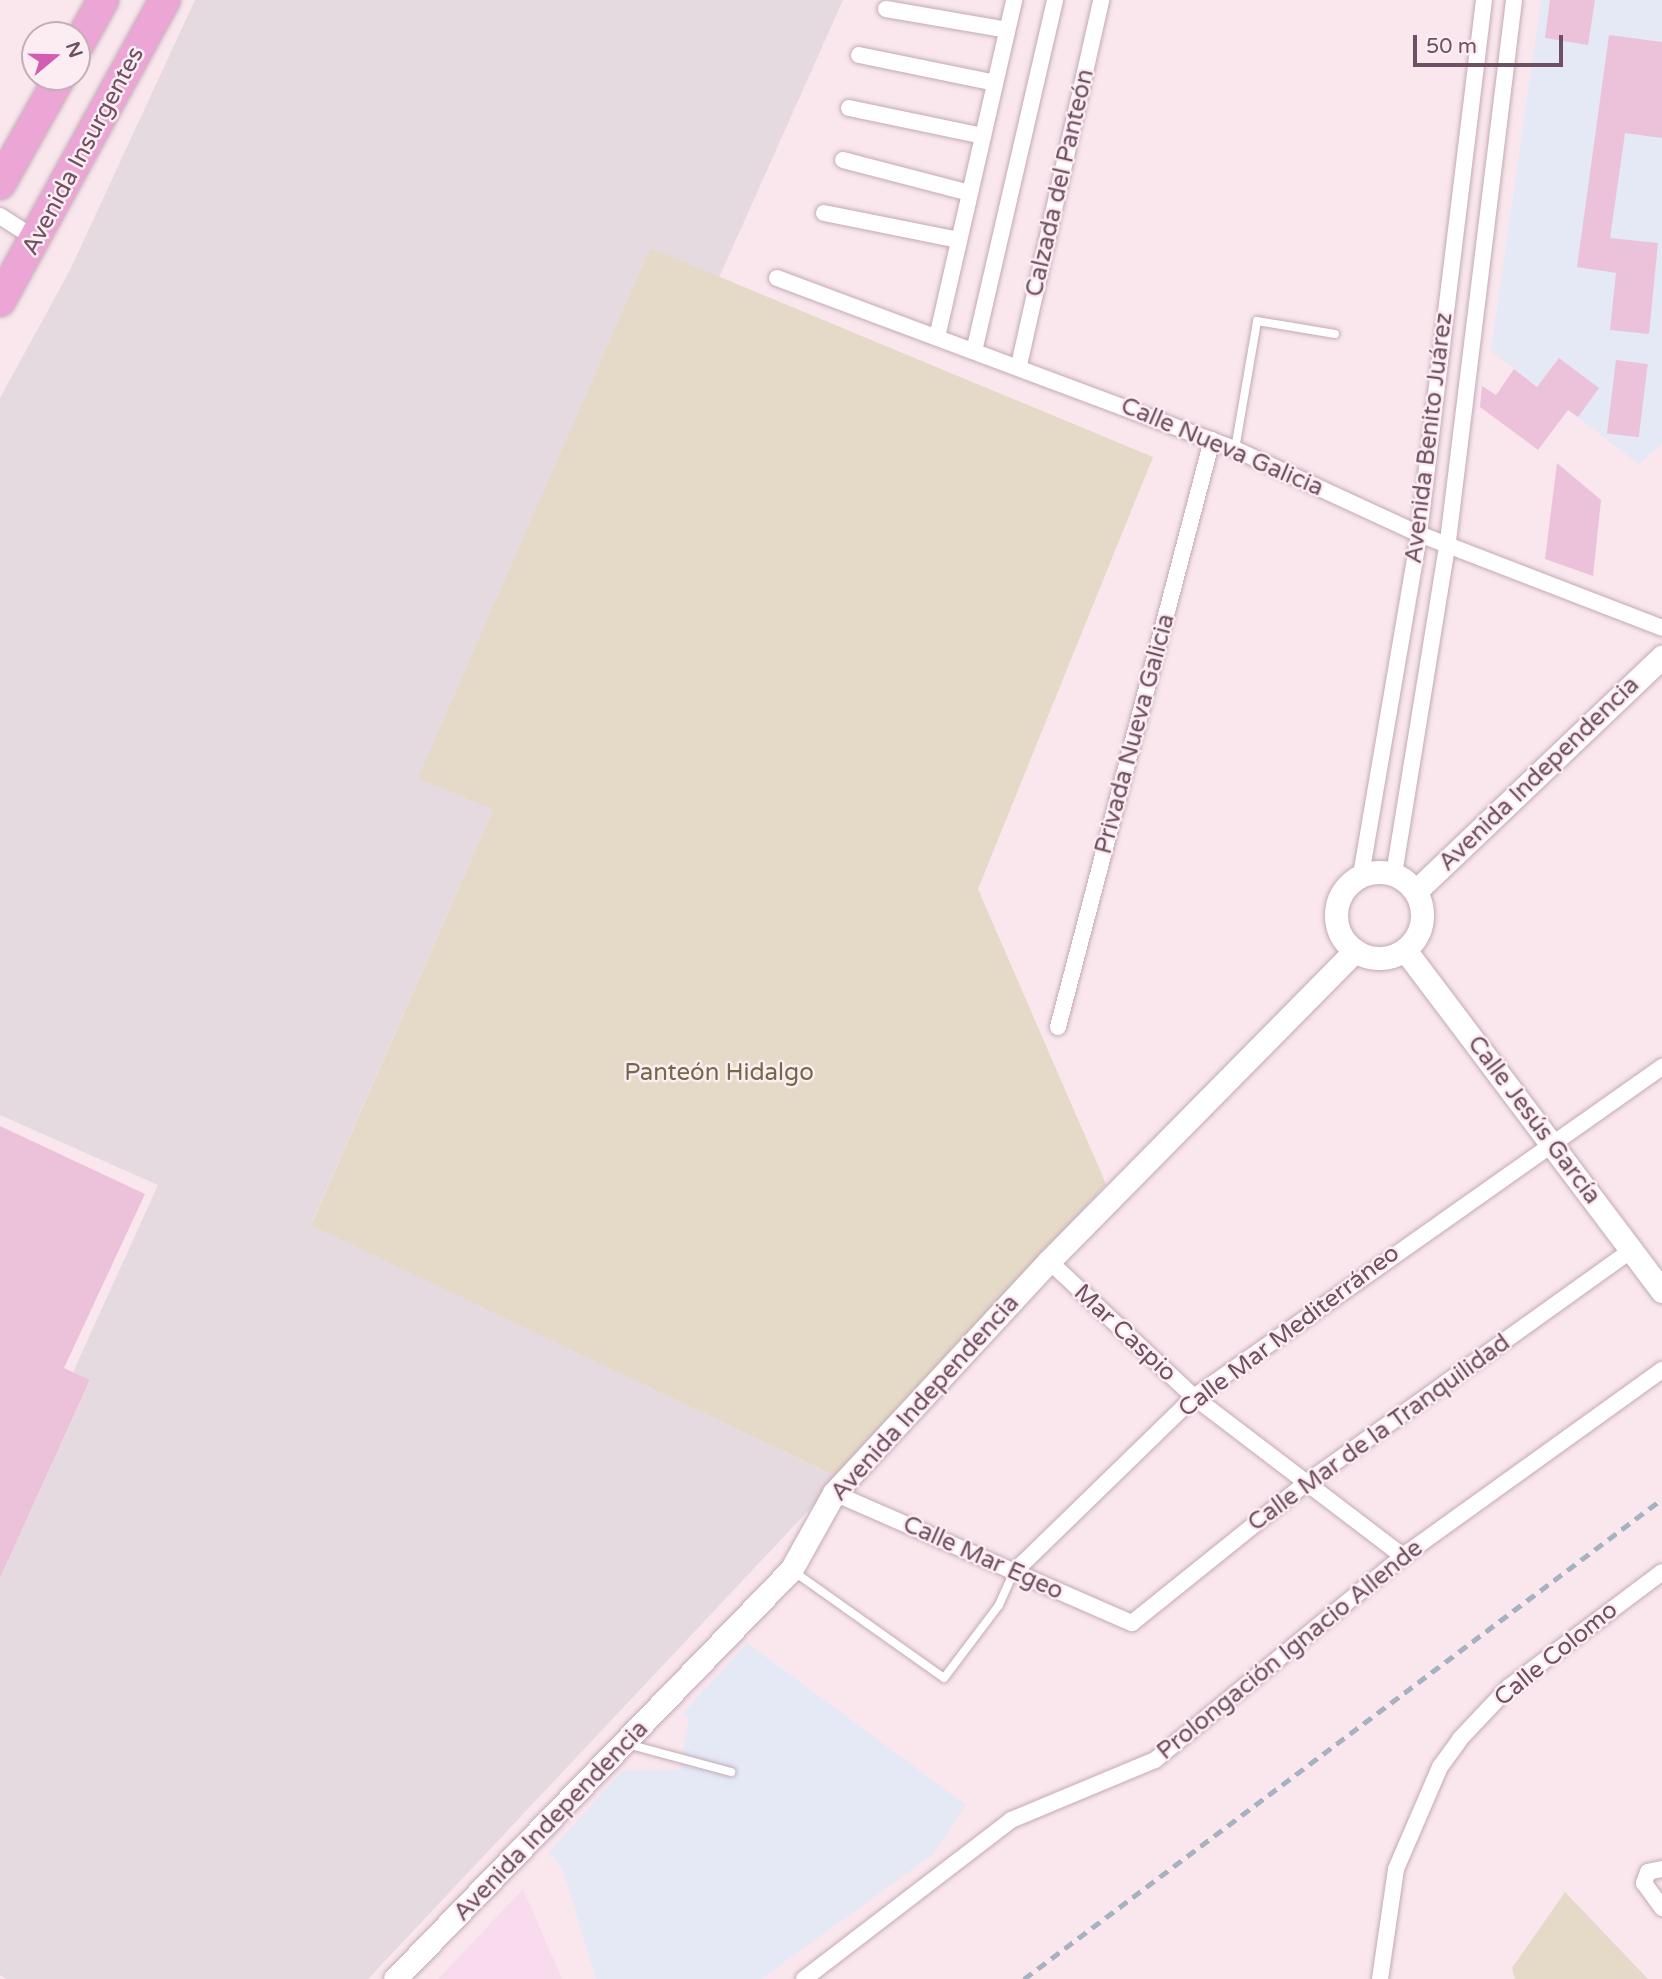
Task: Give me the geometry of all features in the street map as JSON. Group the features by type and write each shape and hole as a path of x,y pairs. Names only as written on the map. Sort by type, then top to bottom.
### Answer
{"highway":[{"path":"91,22 103,0"},
{"name":"Avenida Insurgentes","path":"0,301 164,0"},
{"path":"0,184 52,91"}],"main road":[{"name":"Avenida Independencia","path":"1416,891 1662,657"},
{"path":"1394,874 1416,891 1420,929 1405,950 1380,958 1355,951 1336,918 1342,892 1361,875 1394,874"},
{"name":"Calle Jesús García","path":"1405,950 1662,1292"},
{"name":"Avenida Independencia","path":"395,1979 626,1744 791,1570 834,1493 1049,1261 1355,951"}],"street":[{"path":"938,333 1014,0"},
{"name":"Calzada del Panteón","path":"975,347 1055,0"},
{"name":"Calzada del Panteón","path":"1019,365 1101,0"},
{"name":"Avenida Benito Juárez","path":"1361,875 1419,534 1484,0"},
{"name":"Avenida Benito Juárez","path":"1394,874 1448,541 1514,0"},
{"path":"886,9 1007,30"},
{"path":"859,55 995,83"},
{"path":"849,108 983,136"},
{"path":"843,160 970,193"},
{"path":"824,213 959,240"},
{"path":"0,216 36,239"},
{"name":"Calle Nueva Galicia","path":"777,278 938,333 1235,449 1419,534 1448,541 1662,628"},
{"name":"Privada Nueva Galicia","path":"1058,1027 1212,440"},
{"name":"Calle Mar Mediterráneo","path":"1014,1572 1194,1397 1662,1067"},
{"name":"Calle Mar de la Tranquilidad","path":"1132,1623 1306,1483 1630,1250"},
{"name":"Mar Caspio","path":"1049,1261 1194,1397 1403,1556"},
{"name":"Prolongación Ignacio Allende","path":"804,1979 1010,1820 1155,1760 1403,1556 1662,1370"},
{"name":"Calle Mar Egeo","path":"834,1493 1132,1623"},
{"name":"Calle Colomo","path":"1380,1979 1396,1869 1440,1767 1460,1739 1519,1678 1662,1572"},
{"path":"1662,1869 1648,1872 1644,1883 1662,1908"}],"lane":[{"path":"1235,449 1257,321 1335,334"},
{"path":"791,1570 944,1678 999,1605 1014,1572"},
{"path":"626,1744 731,1772"}],"shaded area":[{"path":"195,0 843,0 718,280 650,248 419,778 493,810 311,1224 839,1478 368,1979 7,1979 0,1975 0,1578 90,1381 73,1372 158,1185 0,1115 0,398 70,270"},
{"path":"1541,0 1662,0 1662,443 1639,464 1491,351"},
{"path":"747,1643 966,1805 932,1855 761,1979 596,1979 563,1870 549,1852 622,1771 679,1770 689,1718 682,1714"},
{"path":"523,1889 562,1979 438,1979"}],"green space":[{"name":"Panteón Hidalgo","path":"650,248 1153,457 978,889 1106,1184 839,1478 311,1225 493,810 418,778"},
{"path":"1565,1892 1648,1979 1515,1979 1512,1968"}],"building":[{"path":"1550,0 1595,0 1588,45 1545,38"},
{"path":"1609,35 1662,42 1662,138 1625,133 1610,238 1658,243 1649,334 1610,330 1616,273 1577,267"},
{"path":"1559,358 1599,388 1578,417 1568,410 1538,450 1480,407 1482,386 1496,395 1514,369 1537,387"},
{"path":"1616,360 1648,364 1639,437 1607,433"},
{"path":"1557,463 1601,500 1593,576 1545,559"},
{"path":"0,1126 145,1194 64,1368 90,1380 0,1578"}],"railway":[{"path":"1024,1979 1662,1499"}]}
